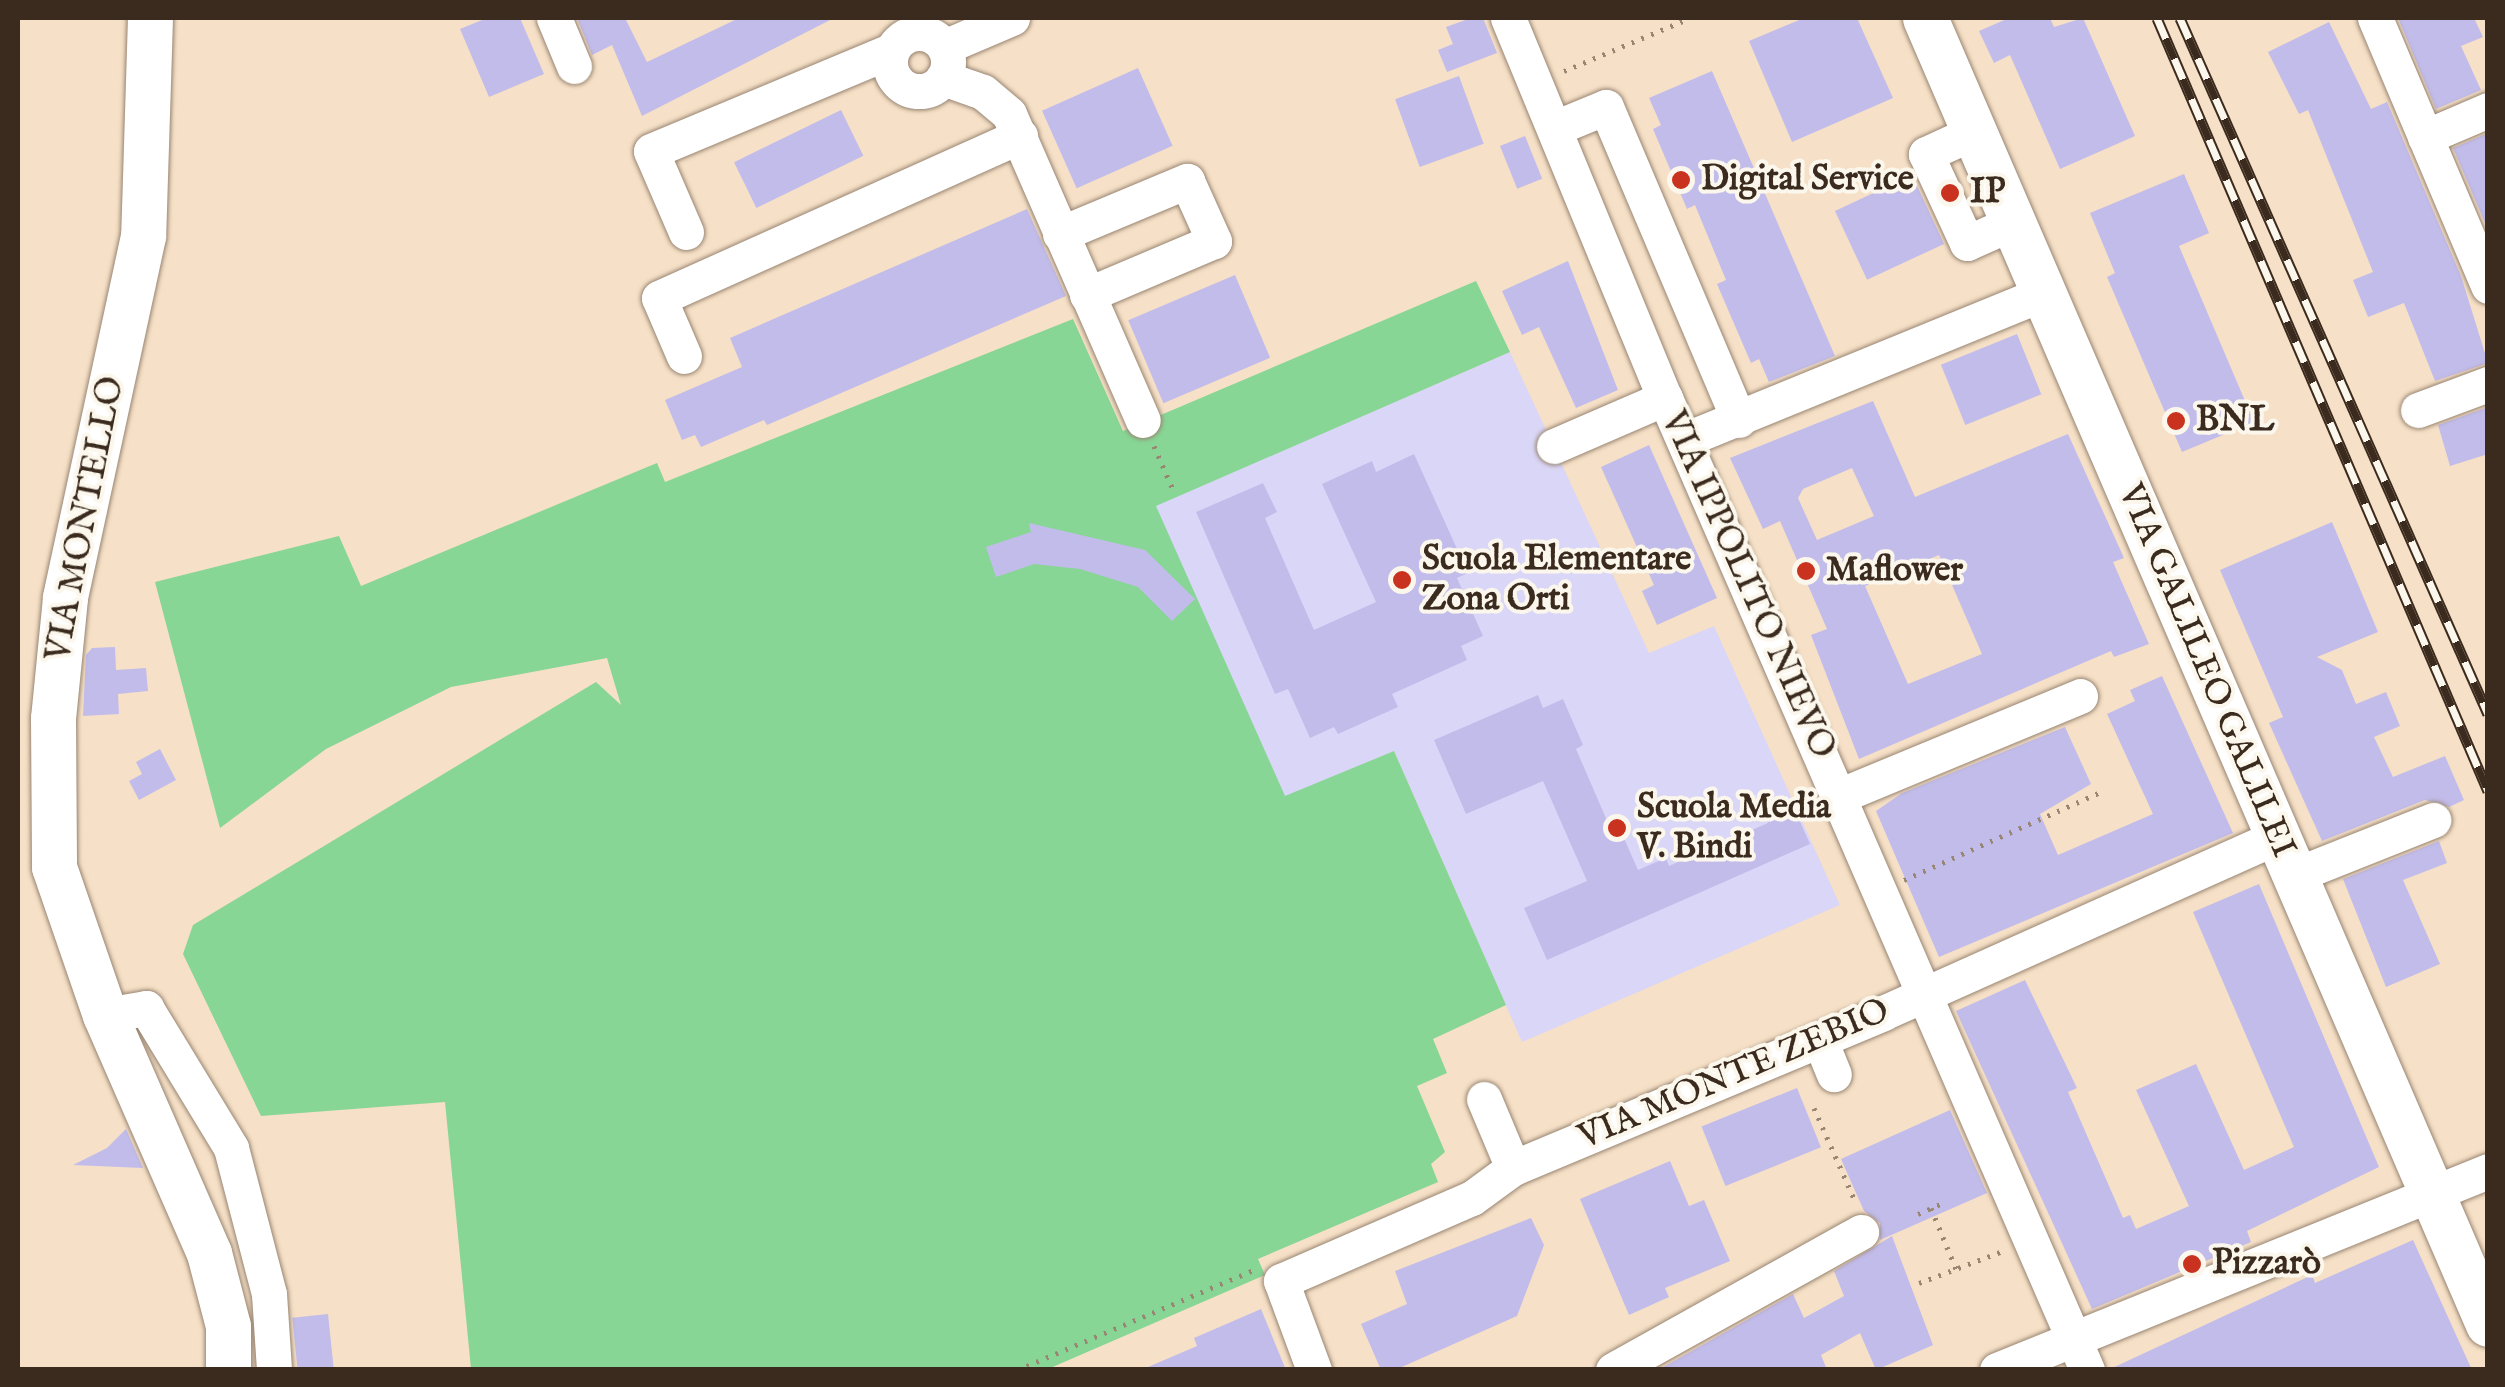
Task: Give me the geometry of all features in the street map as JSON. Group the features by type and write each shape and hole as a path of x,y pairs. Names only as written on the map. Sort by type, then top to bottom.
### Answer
{"main road":[{"name":"VIA MONTELLO","path":"150,18 144,236 65,598 53,718 54,867 105,1015 209,1253 228,1326 228,1370"},
{"name":"VIA GALILEO GALILEI","path":"1925,18 2014,222 2015,305 2286,856 2488,1324"}],"street":[{"path":"554,18 574,66"},
{"path":"891,37 894,78 909,89 928,89 944,62 1012,18"},
{"name":"VIA IPPOLITO NIEVO","path":"1508,18 1665,398 1923,994 1936,1063 2080,1354"},
{"path":"2375,18 2484,266"},
{"path":"686,232 651,151 891,37 922,32 944,62 996,100 1020,136 1143,420"},
{"path":"1555,128 1606,106 1739,420"},
{"path":"2425,137 2488,110"},
{"path":"684,356 659,298 1020,136"},
{"path":"1060,234 1187,180 1214,241 1088,295"},
{"path":"1684,440 2015,305"},
{"path":"2418,410 2488,384"},
{"path":"1554,446 1665,398"},
{"path":"1839,796 2080,696"},
{"name":"VIA MONTE ZEBIO","path":"1314,1370 1281,1281 1472,1198 1513,1168 1923,994 2286,856 2433,820"},
{"path":"105,1015 146,1008 231,1148 269,1294 274,1370"},
{"path":"1820,1040 1834,1074"},
{"path":"1484,1098 1513,1168"},
{"path":"1998,1370 2080,1354 2488,1171"},
{"path":"1613,1370 1861,1224"}],"path":[{"path":"1564,71 1690,18"},
{"path":"1143,420 1175,494"},
{"path":"1907,879 2101,792"},
{"path":"1814,1108 1861,1224"},
{"path":"1918,1214 1940,1204"},
{"path":"1931,1208 1956,1269"},
{"path":"1920,1284 2002,1252"},
{"path":"1018,1370 1261,1267"}],"shaded area":[{"path":"1510,352 1649,653 1714,626 1840,905 1522,1042 1394,751 1285,797 1155,506"}],"green space":[{"path":"1476,281 1510,352 1156,506 1285,796 1394,751 1506,1005 1433,1039 1447,1073 1417,1086 1445,1152 1431,1164 1438,1182 1258,1259 1265,1275 1048,1369 471,1369 445,1102 261,1116 183,954 193,925 596,682 621,705 607,658 451,687 326,749 220,828 155,582 339,536 361,586 657,463 665,482 1073,319 1123,431"}],"building":[{"path":"487,18 520,18 544,74 489,97 460,29"},
{"path":"577,18 625,18 647,62 739,18 834,18 642,116 612,45 592,55"},
{"path":"1483,18 1497,53 1447,72 1438,50 1453,44 1446,27"},
{"path":"1804,18 1857,18 1893,98 1792,142 1749,41"},
{"path":"2009,18 2050,18 2054,27 2083,18 2135,136 2060,169 2010,55 1994,63 1979,31"},
{"path":"2398,18 2474,18 2483,37 2461,46 2481,90 2436,109"},
{"path":"2329,22 2371,109 2387,102 2461,276 2488,363 2435,381 2404,303 2368,317 2353,280 2373,272 2308,110 2299,114 2268,52"},
{"path":"1138,68 1173,146 1077,188 1042,111"},
{"path":"1712,71 1835,356 1769,382 1759,359 1751,363 1717,284 1726,280 1695,205 1687,209 1653,129 1661,125 1649,98"},
{"path":"1459,76 1484,144 1420,167 1395,99"},
{"path":"841,110 863,156 756,208 734,162"},
{"path":"2488,133 2488,230 2453,148"},
{"path":"1525,136 1542,179 1517,189 1500,146"},
{"path":"2184,174 2209,233 2179,246 2254,422 2182,452 2107,277 2115,273 2090,213"},
{"path":"1912,175 1944,244 1867,280 1835,211"},
{"path":"1027,209 1066,296 767,425 764,420 701,447 695,435 682,440 665,400 742,367 730,338"},
{"path":"1568,261 1618,390 1576,408 1539,327 1522,335 1502,291"},
{"path":"1235,275 1270,358 1163,403 1128,320"},
{"path":"2017,334 2041,394 1965,425 1941,365"},
{"path":"1873,401 1915,497 2068,434 2124,558 2113,562 2149,644 2114,657 2111,651 1859,759 1811,635 1827,629 1780,521 1763,529 1730,458","holes":["1852,468 1874,516 1817,540 1798,498 1803,489","1939,555 1982,654 1908,684 1865,586"]},
{"path":"2488,407 2488,454 2450,466 2438,425"},
{"path":"1649,445 1717,598 1657,625 1642,591 1654,585 1601,467"},
{"path":"1414,454 1468,573 1457,578 1483,636 1461,646 1467,660 1392,694 1398,707 1338,734 1334,727 1310,738 1288,689 1275,694 1196,512 1263,483 1277,512 1265,518 1314,630 1376,602 1322,484 1372,461 1376,472"},
{"path":"2332,522 2378,632 2317,657 2342,670 2356,704 2386,692 2400,726 2374,737 2393,777 2445,756 2464,800 2449,807 2425,800 2322,841 2269,723 2283,717 2220,570"},
{"path":"1029,523 1145,550 1195,599 1172,621 1138,587 1080,569 1034,564 996,577 986,547 1031,532"},
{"path":"115,647 116,670 146,668 148,691 118,694 119,714 83,716 86,655 92,648"},
{"path":"2162,676 2233,833 1939,957 1876,811 1902,793 2065,727 2091,784 2040,814 2058,855 2153,814 2107,714 2135,701 2130,690"},
{"path":"1538,695 1543,708 1563,699 1583,745 1576,749 1615,839 1623,836 1638,870 1666,858 1669,866 1768,823 1763,810 1790,799 1810,844 1547,960 1524,908 1587,881 1543,781 1466,814 1434,740"},
{"path":"160,749 176,780 139,800 129,781 142,774 136,762"},
{"path":"2439,841 2447,863 2403,880 2440,964 2386,987 2343,879"},
{"path":"2259,884 2379,1167 2247,1231 2251,1242 2092,1309 1956,1011 2025,980 2077,1088 2068,1092 2123,1218 2130,1215 2136,1229 2189,1206 2136,1090 2196,1064 2244,1170 2294,1147 2193,912"},
{"path":"1797,1088 1821,1147 1725,1186 1702,1127"},
{"path":"1950,1110 1987,1193 1880,1240 1880,1223 1864,1211 1841,1159"},
{"path":"126,1129 143,1168 73,1165 107,1148"},
{"path":"1670,1161 1689,1206 1704,1200 1730,1261 1665,1288 1669,1297 1629,1315 1580,1199"},
{"path":"1531,1218 1544,1245 1517,1316 1395,1370 1381,1370 1361,1324 1407,1304 1395,1271"},
{"path":"1892,1236 1933,1345 1876,1370 1860,1333 1821,1355 1827,1370 1658,1370 1793,1294 1804,1318 1844,1296 1834,1271"},
{"path":"2413,1240 2472,1370 2108,1370 2312,1275 2315,1283"},
{"path":"1261,1309 1286,1370 1141,1370 1197,1346 1194,1338"},
{"path":"328,1314 334,1370 298,1370 292,1318"}],"railway":[{"path":"2157,18 2488,791"},
{"path":"2180,18 2488,714"}],"place":[{"name":"Digital Service","path":"1681,180"},
{"name":"IP","path":"1950,193"},
{"name":"BNL","path":"2176,421"},
{"name":"Maflower","path":"1806,571"},
{"name":"Scuola Elementare Zona Orti","path":"1402,580"},
{"name":"Scuola Media V. Bindi","path":"1617,828"},
{"name":"Pizzarò","path":"2192,1264"}]}
